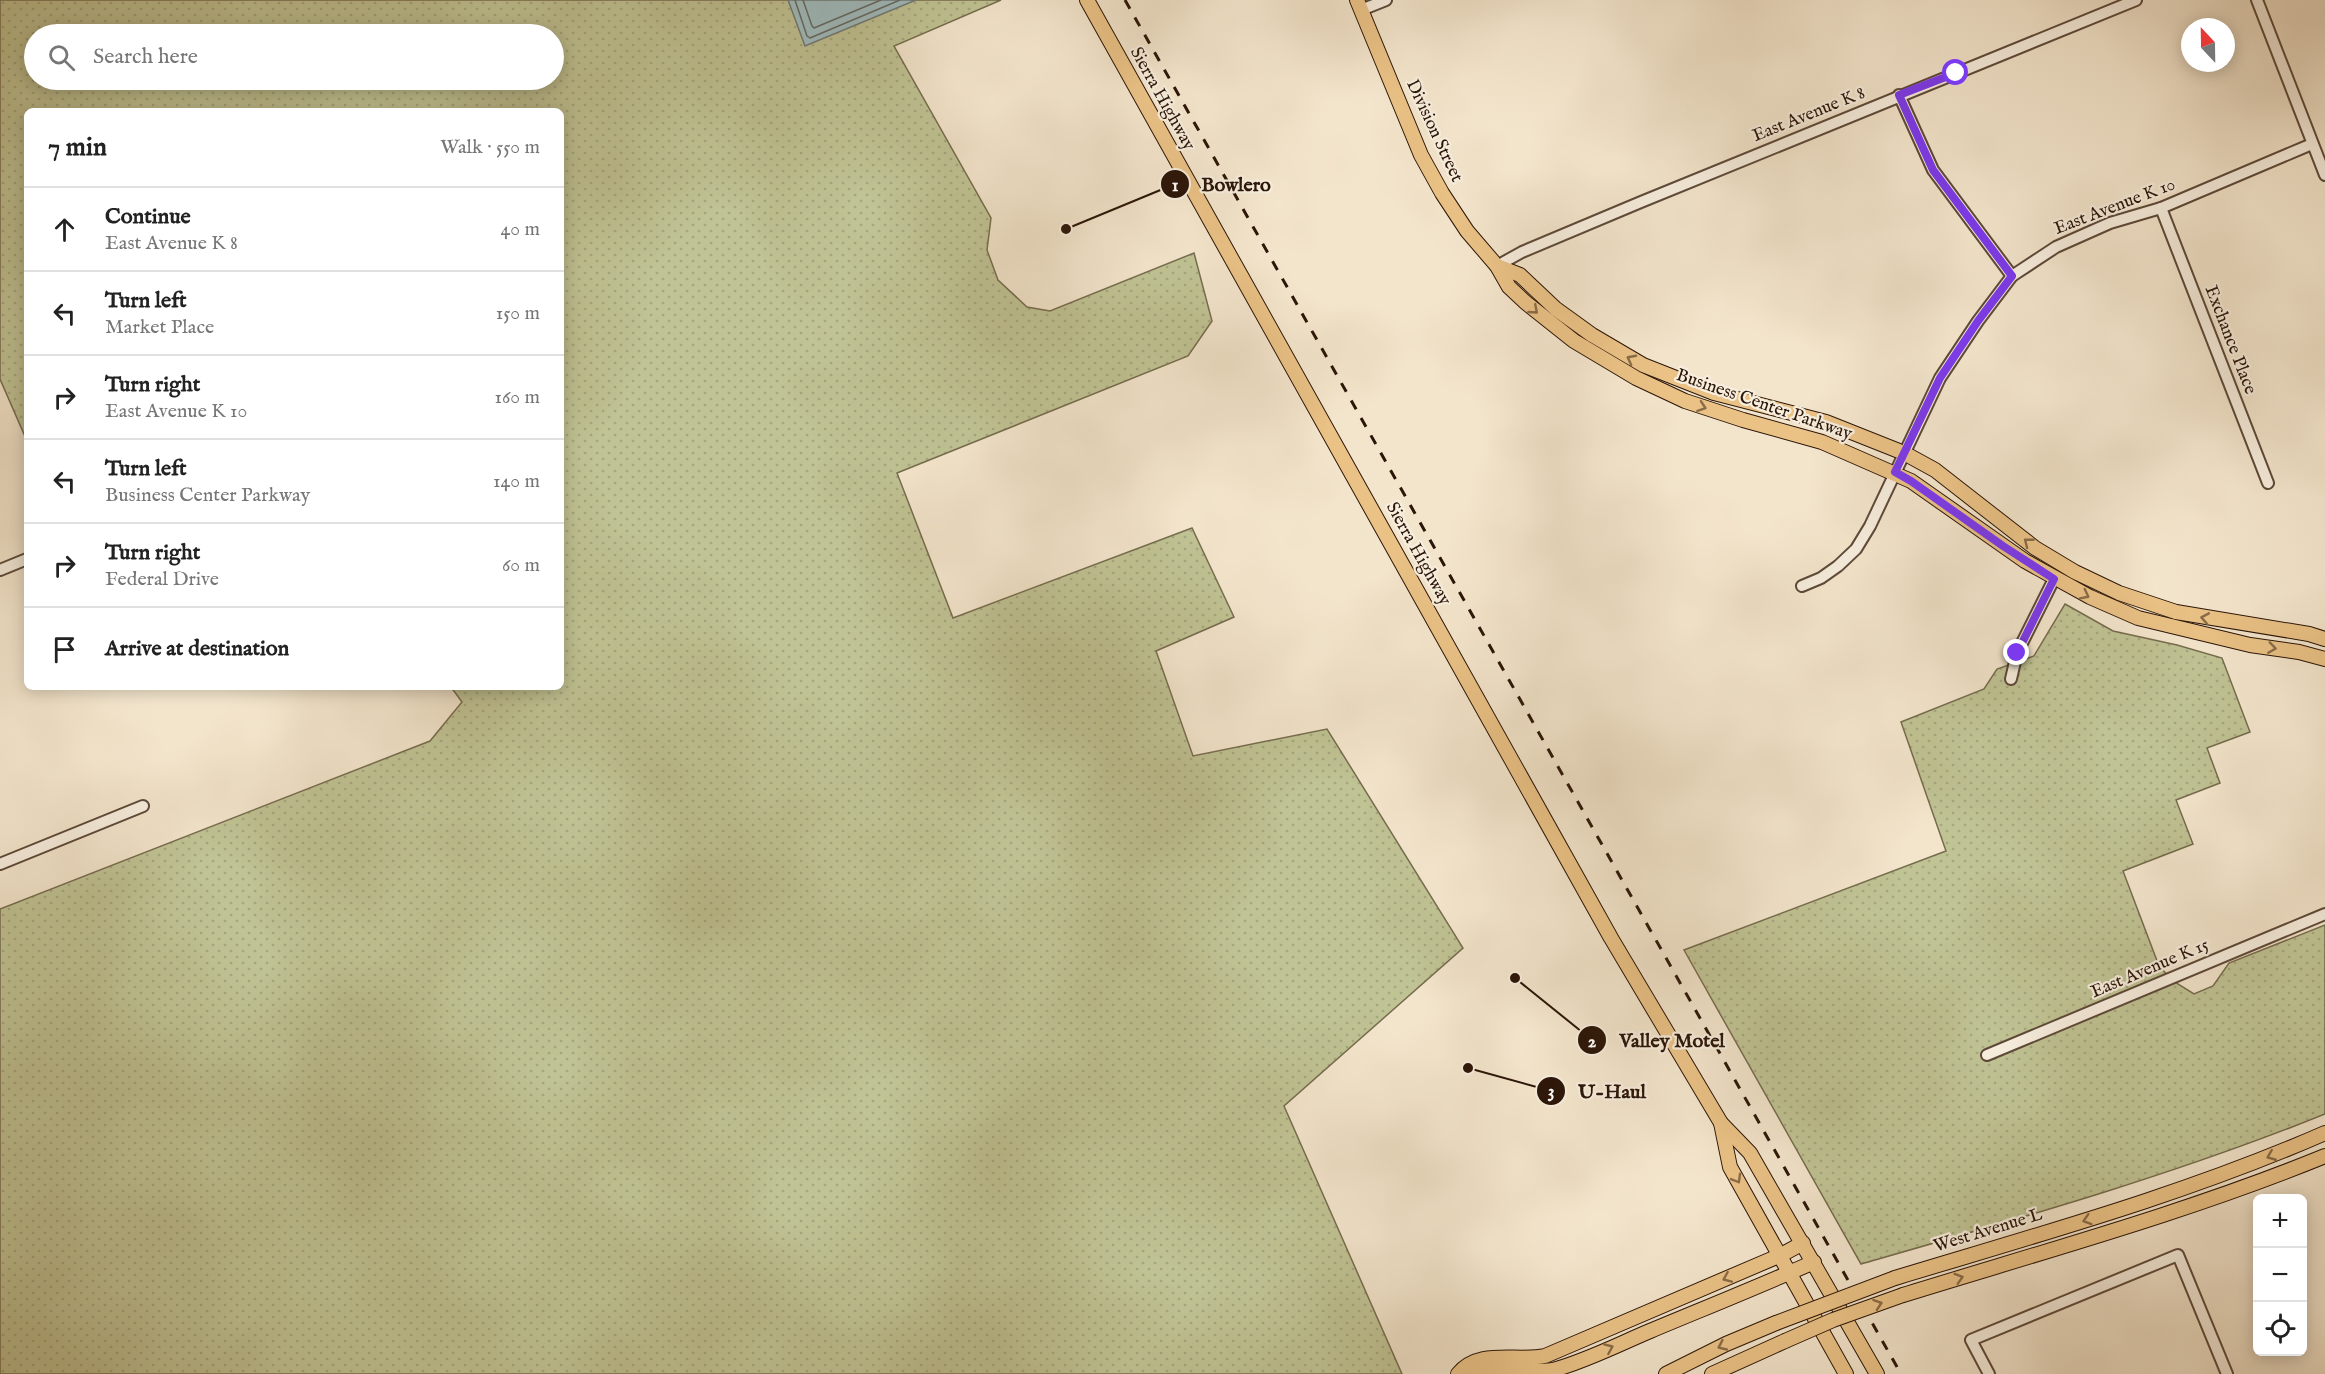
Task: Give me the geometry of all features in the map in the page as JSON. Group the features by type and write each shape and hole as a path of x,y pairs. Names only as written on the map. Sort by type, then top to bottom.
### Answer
{"main road":[{"name":"Sierra Highway","path":"1087,0 1611,938 1721,1123 1750,1153 1814,1262"},
{"name":"Division Street","path":"1359,5 1421,155 1467,231 1497,266"},
{"name":"Business Center Parkway","path":"1497,266 1520,275 1556,309 1592,335 1643,365 1714,393 1826,422 1904,453 1935,470 2035,548 2075,572 2119,593 2176,612 2309,634 2325,639"},
{"name":"Business Center Parkway","path":"1497,266 1509,287 1556,328 1574,342 1636,378 1686,401 1822,442 1895,472 2017,556 2054,579 2090,597 2138,618 2250,645 2325,658"},
{"name":"Sierra Highway","path":"1721,1123 1730,1167 1790,1273"},
{"name":"West Avenue L","path":"1666,1374 1726,1344 1776,1323 1895,1278 2158,1198 2264,1160 2325,1133"},
{"name":"West Avenue L","path":"1712,1374 1833,1320 1904,1295 2165,1215 2271,1178 2325,1156"},
{"path":"1458,1374 1465,1366 1484,1359 1523,1359 1545,1356 1781,1255 1803,1243"},
{"path":"1472,1374 1490,1368 1534,1372 1552,1370 1814,1262 1877,1374"},
{"path":"1790,1273 1846,1374"}],"street":[{"path":"1359,5 1386,0"},
{"name":"East Avenue K 8","path":"1497,266 1522,252 1899,95 2136,0"},
{"path":"2257,0 2325,175"},
{"path":"1899,95 1933,170 2012,276"},
{"name":"East Avenue K 10","path":"1802,586 1821,578 1856,549 1870,526 1940,378 1978,321 2012,276 2056,247 2109,224 2161,208 2312,144"},
{"name":"Exchance Place","path":"2161,208 2268,483"},
{"path":"0,570 24,560"},
{"path":"2011,679 2017,653 2054,579"},
{"path":"0,864 143,806"},
{"name":"East Avenue K 15","path":"1987,1055 2325,914"},
{"path":"1989,1374 1971,1340 2178,1255 2227,1374"}],"green space":[{"path":"0,0 1001,0 894,46 991,218 987,250 998,280 1027,307 1050,311 1194,253 1212,321 1188,356 897,473 953,618 1192,528 1234,617 1156,651 1193,756 1327,729 1463,948 1284,1106 1402,1374 0,1374 0,909 430,741 462,702 453,690 564,690 564,108 24,108 24,434 0,379"},
{"path":"2065,604 2113,631 2222,658 2250,732 2207,748 2220,783 2176,800 2193,844 2123,871 2159,966 2173,981 2194,994 2213,986 2229,963 2325,925 2325,1114 2153,1176 2037,1213 1861,1264 1684,950 1946,851 1901,722 1984,689 1997,669 2034,656"}],"water":[{"path":"788,0 916,0 805,46"}],"railway":[{"path":"1125,0 1901,1374"}],"place":[{"name":"Bowlero","path":"1066,229"},
{"name":"Valley Motel","path":"1515,978"},
{"name":"U-Haul","path":"1468,1068"}],"route":[{"path":"1956,73 1899,95 1933,170 2012,276 1978,321 1940,378 1895,472 2054,579 2017,653"}]}
